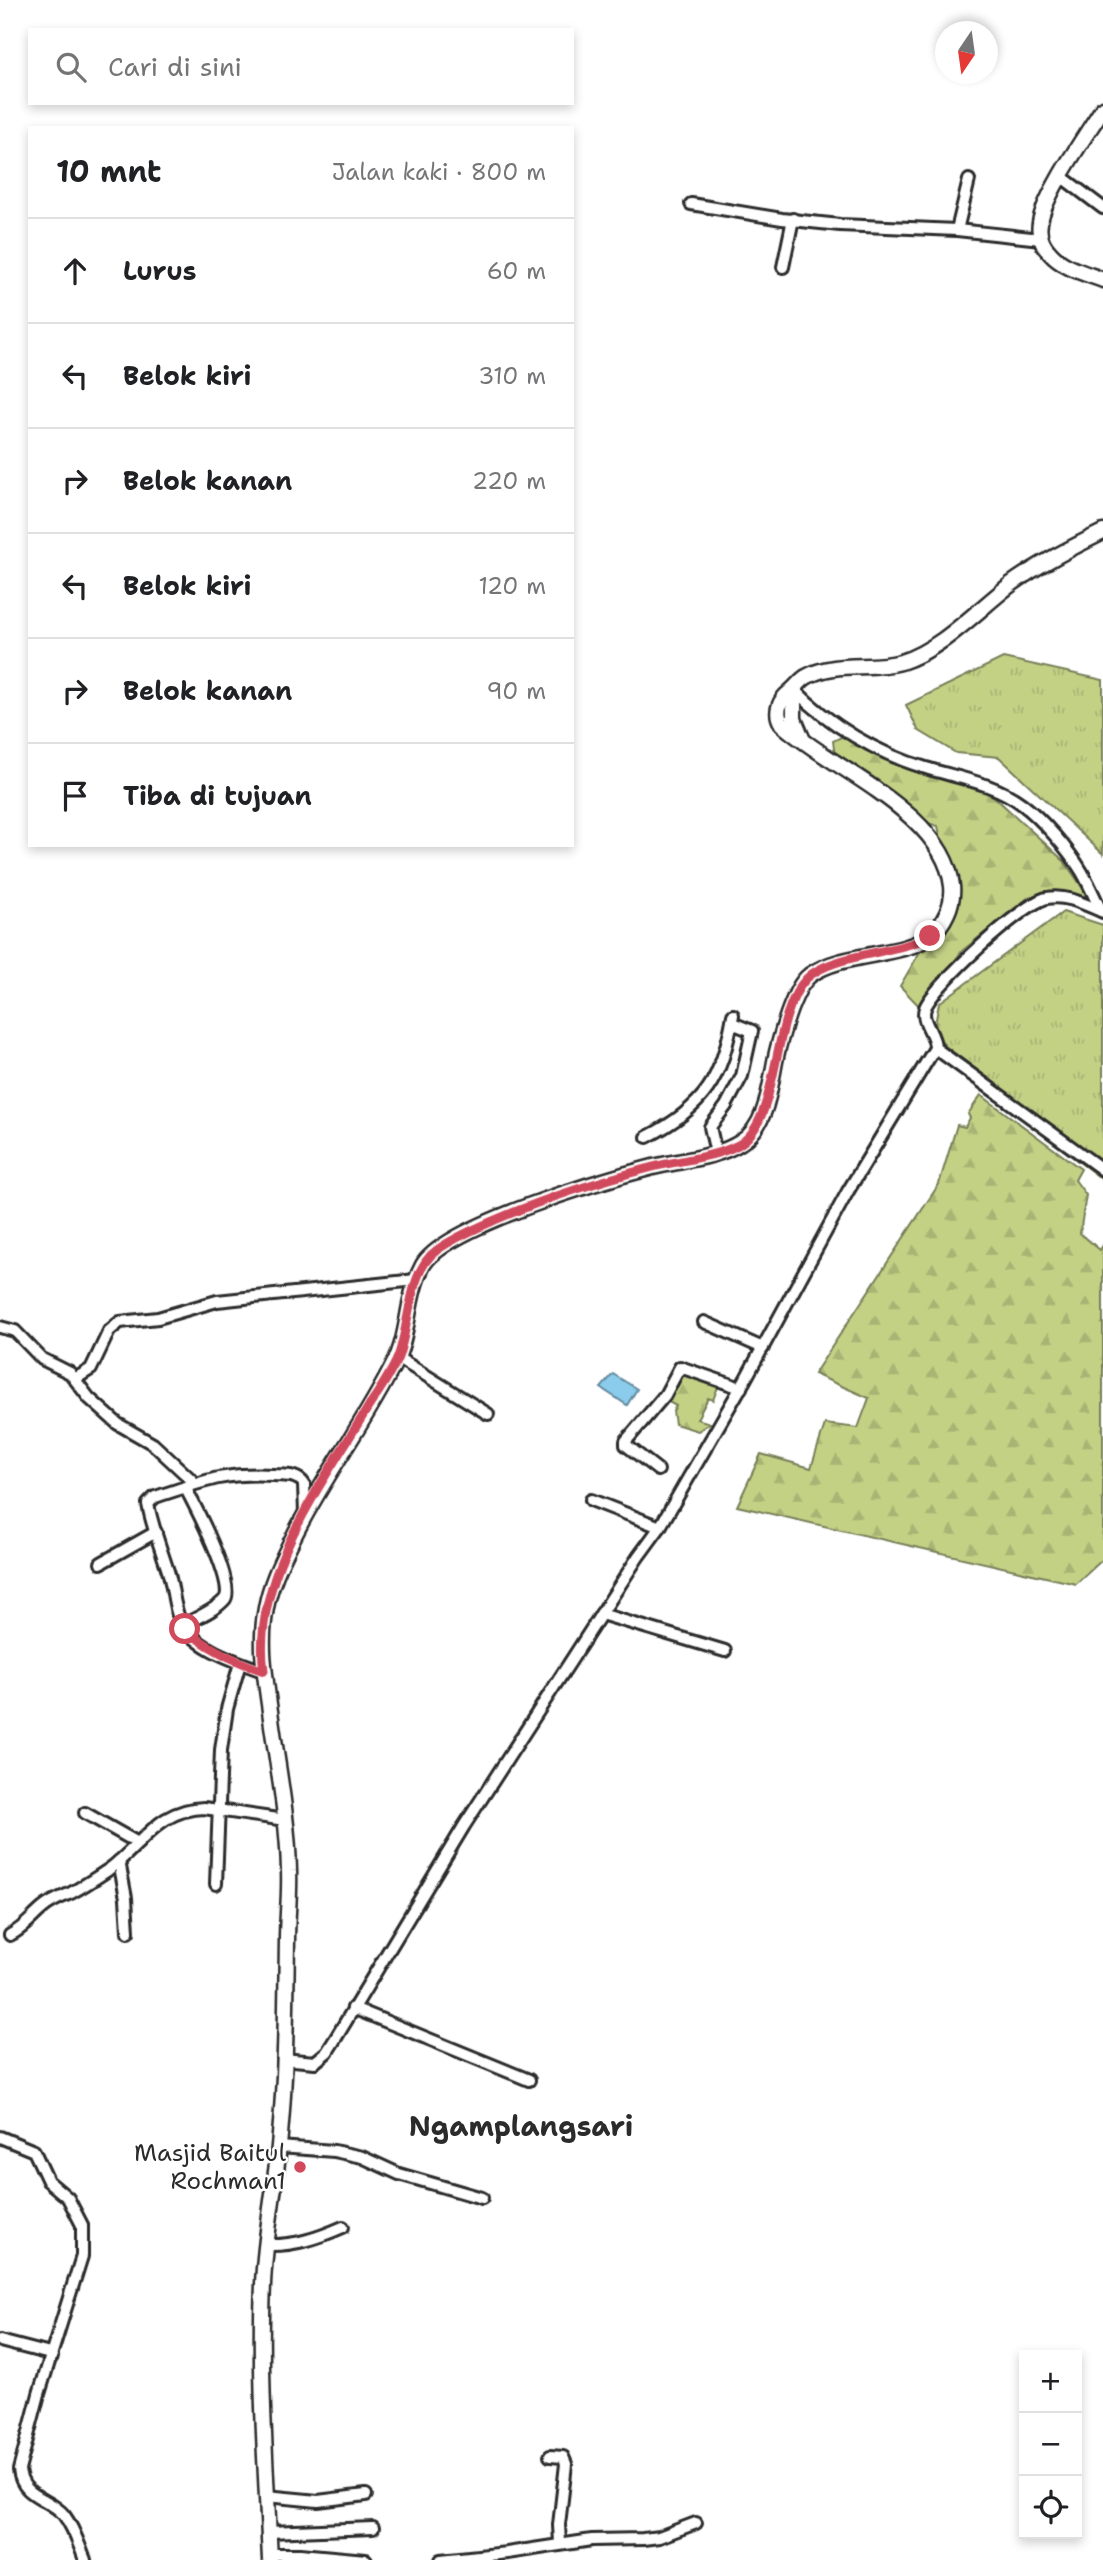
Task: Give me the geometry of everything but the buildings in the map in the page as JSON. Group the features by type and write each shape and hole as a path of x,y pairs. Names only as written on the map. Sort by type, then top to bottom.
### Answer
{"main road":[{"path":"1103,108 1040,219 1041,239 1056,260 1103,280"},
{"path":"270,2557 265,2478 263,2286 279,2147 289,1868 261,1643 266,1605 276,1575 304,1515 397,1358 416,1280 424,1264 436,1250 459,1236 503,1217 610,1179 738,1145 758,1123 784,1028 804,981 832,965 916,944 930,936 946,915 953,895 950,872 938,845 913,820 874,789 803,740 794,719 794,689 806,677 828,670 847,665 885,665 919,654 1035,569 1103,532"}],"street":[{"path":"1062,177 1103,208"},
{"path":"957,230 969,180"},
{"path":"691,204 782,219 840,225 957,230 1041,239"},
{"path":"783,267 793,219"},
{"path":"794,689 832,722 881,750 924,768 992,788 1022,804 1058,840 1082,872 1102,911"},
{"path":"283,2059 309,2063 319,2059 334,2041 464,1826 660,1527 763,1348 848,1191 936,1048 924,1018 925,1007 944,983 998,928 1033,903 1058,897 1102,911"},
{"path":"647,1137 689,1112 698,1103 715,1079 728,1048 732,1019 752,1031 742,1076 726,1106 710,1127 716,1153"},
{"path":"936,1048 1103,1170"},
{"path":"75,1379 91,1369 109,1331 120,1322 158,1318 217,1301 416,1280"},
{"path":"704,1322 763,1348"},
{"path":"0,1327 15,1331 42,1359 70,1373 89,1398 118,1424 153,1444 190,1485 222,1566 227,1591 224,1600 183,1625"},
{"path":"397,1358 488,1414"},
{"path":"657,1471 626,1445 626,1441 666,1395 680,1367 740,1388"},
{"path":"264,1671 212,1649 183,1625 178,1616 169,1573 148,1506 150,1500 212,1477 240,1474 297,1477 304,1484 304,1515"},
{"path":"591,1500 660,1527"},
{"path":"101,1563 156,1532"},
{"path":"601,1614 725,1651"},
{"path":"216,1884 220,1750 227,1709 240,1663"},
{"path":"10,1935 50,1903 81,1887 120,1861 160,1821 172,1814 193,1808 285,1819"},
{"path":"85,1813 138,1843"},
{"path":"120,1861 128,1932"},
{"path":"353,2008 529,2080"},
{"path":"0,2137 34,2151 48,2181 68,2198 82,2225 82,2256 19,2466 20,2478 32,2494 57,2508 66,2518 85,2560"},
{"path":"279,2147 334,2151 362,2158 399,2174 482,2199"},
{"path":"267,2245 285,2246 343,2227"},
{"path":"0,2342 50,2357"},
{"path":"550,2456 563,2457 566,2464 559,2525 560,2543"},
{"path":"266,2496 318,2501 366,2495"},
{"path":"440,2560 507,2553 560,2543 659,2537 696,2524"},
{"path":"269,2532 373,2528"},
{"path":"270,2557 300,2554 366,2560"}],"green space":[{"path":"1003,658 1103,680 1103,854 999,757 956,753 918,730 906,705"},
{"path":"843,736 915,771 989,792 1064,861 1089,897 1052,892 1029,897 962,951 920,1007 900,986 953,895 938,826 911,818 835,757 833,741"},
{"path":"1063,912 1103,925 1103,1164 971,1067 945,1046 934,1030 939,1003"},
{"path":"945,1046 1103,1163 1103,1180 942,1058"},
{"path":"981,1095 1081,1169 1075,1180 1086,1195 1080,1233 1100,1250 1103,1245 1103,1559 1076,1584 737,1506 761,1454 811,1468 825,1424 858,1428 869,1398 814,1374 939,1184 957,1125 965,1127 970,1118 968,1114"},
{"path":"681,1370 737,1389 734,1393 718,1387 713,1400 708,1398 697,1419 710,1423 698,1431 675,1424 673,1411 676,1406 665,1400"}],"water":[{"path":"613,1374 637,1389 627,1405 601,1388"}],"place":[{"name":"Masjid Baitul Rochman1","path":"300,2167"}],"district":[{"name":"Ngamplangsari","path":"521,2126"}],"route":[{"path":"185,1629 212,1649 264,1671 262,1633 271,1587 314,1497 397,1358 416,1280 430,1255 459,1236 549,1199 620,1176 716,1153 738,1145 758,1123 781,1037 791,1007 804,981 832,965 916,944 930,936"}]}
